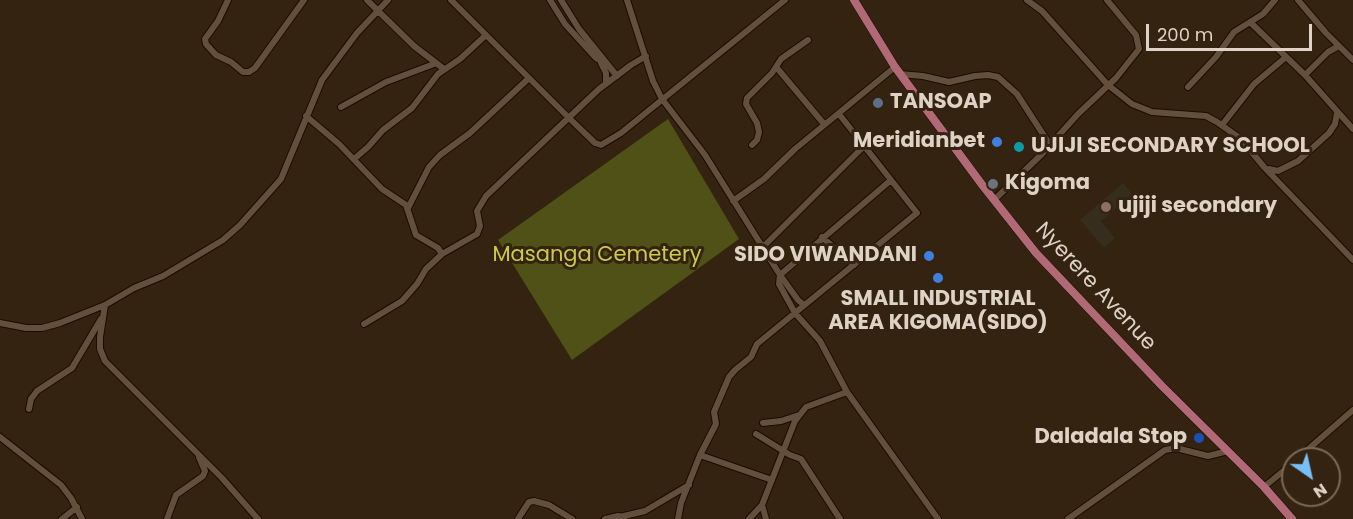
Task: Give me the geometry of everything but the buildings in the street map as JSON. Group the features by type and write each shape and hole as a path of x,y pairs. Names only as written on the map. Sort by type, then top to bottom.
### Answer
{"main road":[{"name":"Nyerere Avenue","path":"854,0 898,70 994,200 1054,273 1264,487 1292,519"}],"street":[{"path":"228,0 219,21 205,39 206,44 216,55 231,62 243,72 249,72 255,68 304,0"},
{"path":"367,0 376,11 435,64 444,69"},
{"path":"0,323 26,328 42,328 105,305 183,265 224,240 281,178 322,80 357,33 388,0"},
{"path":"451,0 568,117 595,143 601,145 621,133 785,0"},
{"path":"561,0 579,29 617,76"},
{"path":"627,0 653,81 662,99 705,155 780,275 804,305"},
{"path":"1027,0 1042,11 1108,85 1132,104 1152,112 1206,116 1241,139 1264,167 1353,260"},
{"path":"994,200 1108,85 1139,49 1140,44 1136,35 1107,0"},
{"path":"1188,87 1216,57 1234,32 1263,14 1275,0"},
{"path":"1298,0 1353,60"},
{"path":"553,2 565,24 605,68 606,84"},
{"path":"1251,23 1305,75 1353,129"},
{"path":"354,159 383,130 412,108 444,69 460,59 486,35"},
{"path":"1328,51 1331,38"},
{"path":"752,145 757,140 759,132 757,123 746,104 747,98 777,68 782,59 808,40"},
{"path":"1305,75 1328,51 1340,46"},
{"path":"364,324 402,301 426,269 442,254 477,234 480,226 477,211 480,202 568,117 606,84 646,56"},
{"path":"1222,125 1254,84 1286,57"},
{"path":"599,60 607,64"},
{"path":"341,107 386,82 435,64"},
{"path":"777,68 825,124"},
{"path":"733,201 764,179 795,148 825,124 898,70 949,82 975,76 998,77 1017,94 1050,145"},
{"path":"442,254 438,248 416,235 408,208 429,167 440,155 470,133 529,78"},
{"path":"1264,167 1275,172 1298,160 1329,133 1335,124 1337,113"},
{"path":"678,519 681,503 700,455 716,424 714,412 729,377 751,357 758,344 917,213 839,114"},
{"path":"306,116 328,134 382,189 408,208"},
{"path":"763,247 864,146"},
{"path":"891,180 780,275 779,284 795,313 820,341 847,392 938,519"},
{"path":"822,237 854,265"},
{"path":"105,305 100,349 105,361 222,478 258,519"},
{"path":"29,409 31,399 37,391 72,368 103,316"},
{"path":"749,519 762,505 783,450 806,407 847,392"},
{"path":"1311,447 1353,410"},
{"path":"763,423 781,421 800,415"},
{"path":"756,435 801,459 840,519"},
{"path":"0,437 61,485 77,507 82,519"},
{"path":"1068,519 1165,450 1176,448 1208,456 1228,451"},
{"path":"700,455 772,480"},
{"path":"167,519 176,495 204,473 199,456"},
{"path":"1264,487 1281,473"},
{"path":"605,519 626,518 645,511 690,485"},
{"path":"518,519 529,502 534,501 549,505 573,519"},
{"path":"762,505 766,519"},
{"path":"62,519 77,507"}],"shaded area":[{"name":"ujiji secondary","path":"1123,183 1132,194 1101,221 1115,238 1104,248 1080,220"}],"green space":[{"name":"Masanga Cemetery","path":"668,119 739,239 572,360 498,240"}],"place":[{"name":"TANSOAP","path":"878,103"},
{"name":"Meridianbet","path":"997,142"},
{"name":"UJIJI SECONDARY SCHOOL","path":"1019,147"},
{"name":"Kigoma","path":"993,184"},
{"name":"ujiji secondary","path":"1106,207"},
{"name":"SIDO VIWANDANI","path":"929,256"},
{"name":"SMALL INDUSTRIAL AREA KIGOMA(SIDO)","path":"938,278"},
{"name":"Daladala Stop","path":"1199,438"}]}
